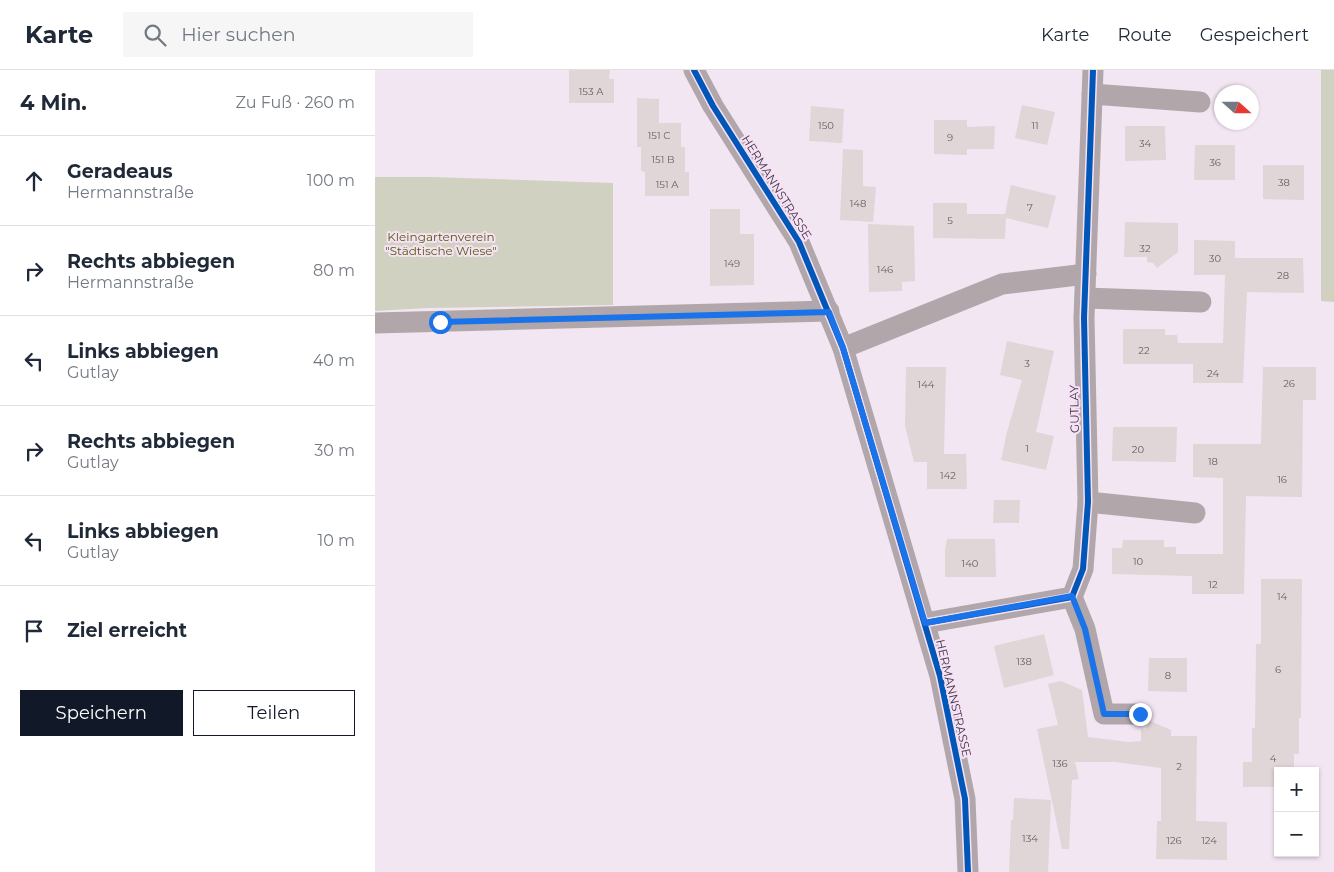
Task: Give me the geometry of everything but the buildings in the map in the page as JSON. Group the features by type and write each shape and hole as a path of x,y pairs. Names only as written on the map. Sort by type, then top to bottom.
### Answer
{"street":[{"name":"HERMANNSTRASSE","path":"694,70 713,106 799,242 843,348 940,676 965,799 968,872"},
{"name":"GUTLAY","path":"1072,596 1083,569 1087,502 1085,274 1093,70"},
{"path":"1092,94 1200,102"},
{"path":"843,348 1003,284 1085,274"},
{"path":"1085,298 1201,302"},
{"path":"375,323 829,312"},
{"path":"1087,502 1195,513"},
{"path":"925,623 1072,596 1085,629 1104,714 1140,714"}],"green space":[{"path":"1321,70 1334,70 1334,302 1321,301"},
{"name":"Kleingartenverein \"Städtische Wiese\"","path":"375,177 613,183 613,305 427,308 375,311"}],"cycle path":[{"path":"694,70 713,106 799,242 843,348 940,676 965,799 968,872"},
{"path":"925,623 1072,597 1083,569 1088,502 1084,318 1093,70"}],"route":[{"path":"440,322 829,312 843,348 925,623 1072,596 1085,629 1104,714 1140,714"}]}
